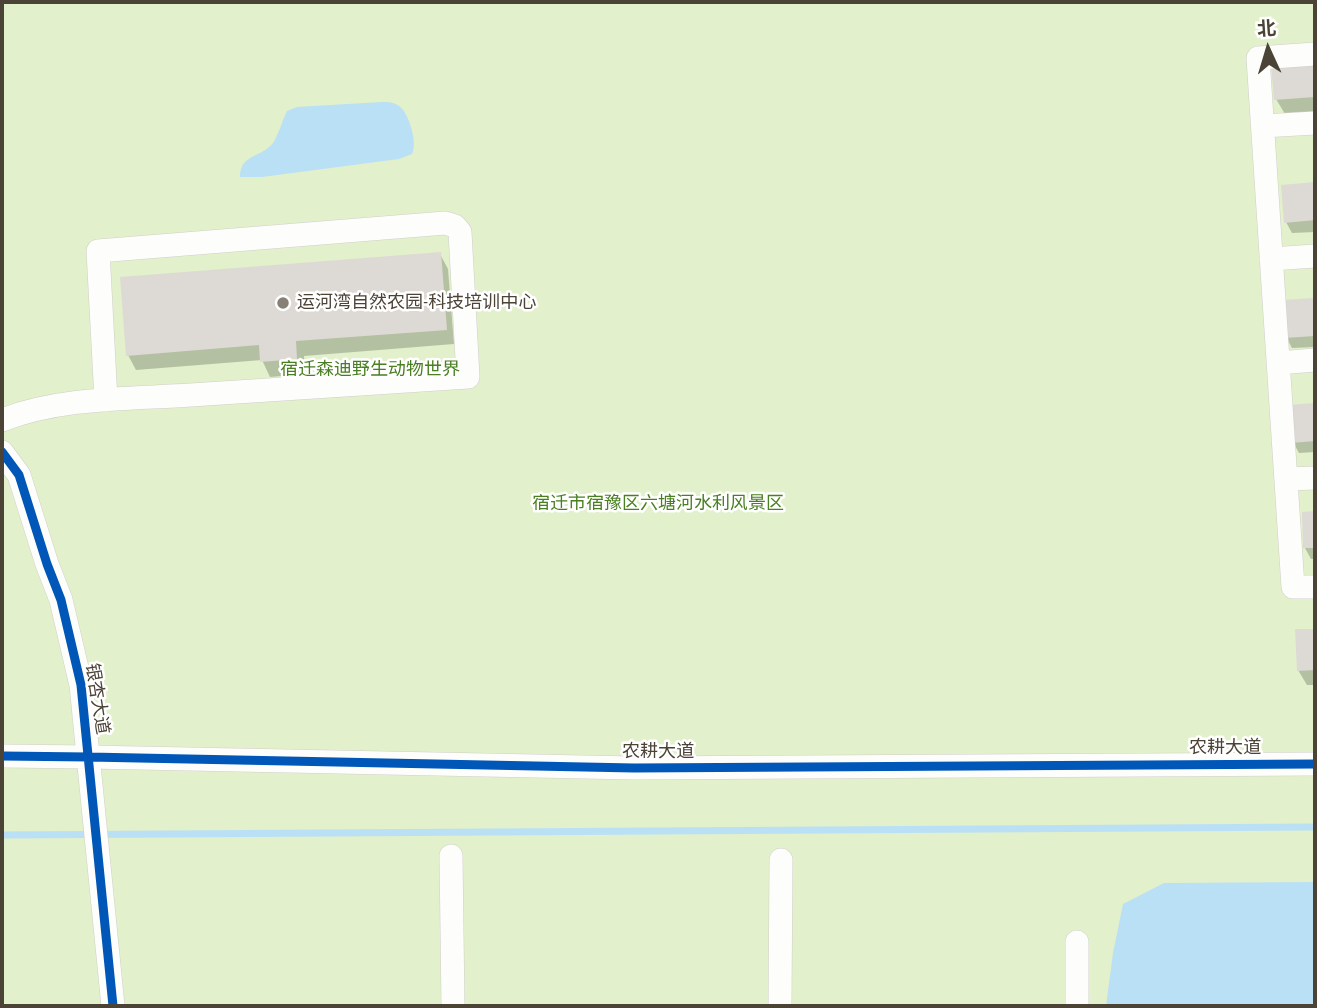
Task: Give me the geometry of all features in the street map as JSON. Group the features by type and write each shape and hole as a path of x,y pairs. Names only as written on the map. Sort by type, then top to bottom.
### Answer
{"street":[{"path":"1315,54 1258,58 1293,587 1315,587"},
{"path":"1262,126 1315,123"},
{"path":"2,420 41,408 106,400 468,377 460,232 455,226 445,223 98,251 106,400"},
{"path":"1271,259 1315,256"},
{"path":"1278,363 1315,360"},
{"name":"银杏大道","path":"2,452 19,475 61,600 81,685 113,1006"},
{"path":"1286,479 1315,478"},
{"name":"农耕大道","path":"2,756 634,768 1315,764"},
{"path":"451,856 453,1006"},
{"path":"780,1006 781,860"},
{"path":"1077,942 1077,1006"}],"green space":[{"name":"宿迁市宿豫区六塘河水利风景区","path":"2,2 1315,2 1315,1006 2,1006"}],"water":[{"path":"382,102 397,105 406,115 413,136 412,154 399,159 262,177 240,177 243,164 273,143 287,111 297,107"},
{"path":"1315,882 1315,1006 1106,1006 1123,904 1164,883"}],"building":[{"path":"1315,61 1315,97 1274,100 1271,65"},
{"path":"1315,182 1315,220 1284,223 1281,185"},
{"name":"运河湾自然农园-科技培训中心","path":"441,252 447,330 296,341 297,359 260,362 259,345 126,356 120,277"},
{"path":"1315,298 1315,336 1284,338 1282,300"},
{"path":"1315,403 1315,441 1291,443 1288,405"},
{"path":"1315,511 1315,548 1303,548 1302,512"},
{"path":"1295,629 1315,629 1315,670 1297,671"}],"waterway":[{"path":"2,835 1315,827"}],"cycle path":[{"path":"2,452 19,475 61,600 81,685 113,1006"},
{"path":"2,756 634,768 1315,764"}],"place":[{"name":"运河湾自然农园-科技培训中心","path":"283,303"}],"park label":[{"name":"宿迁森迪野生动物世界","path":"370,370"}]}
